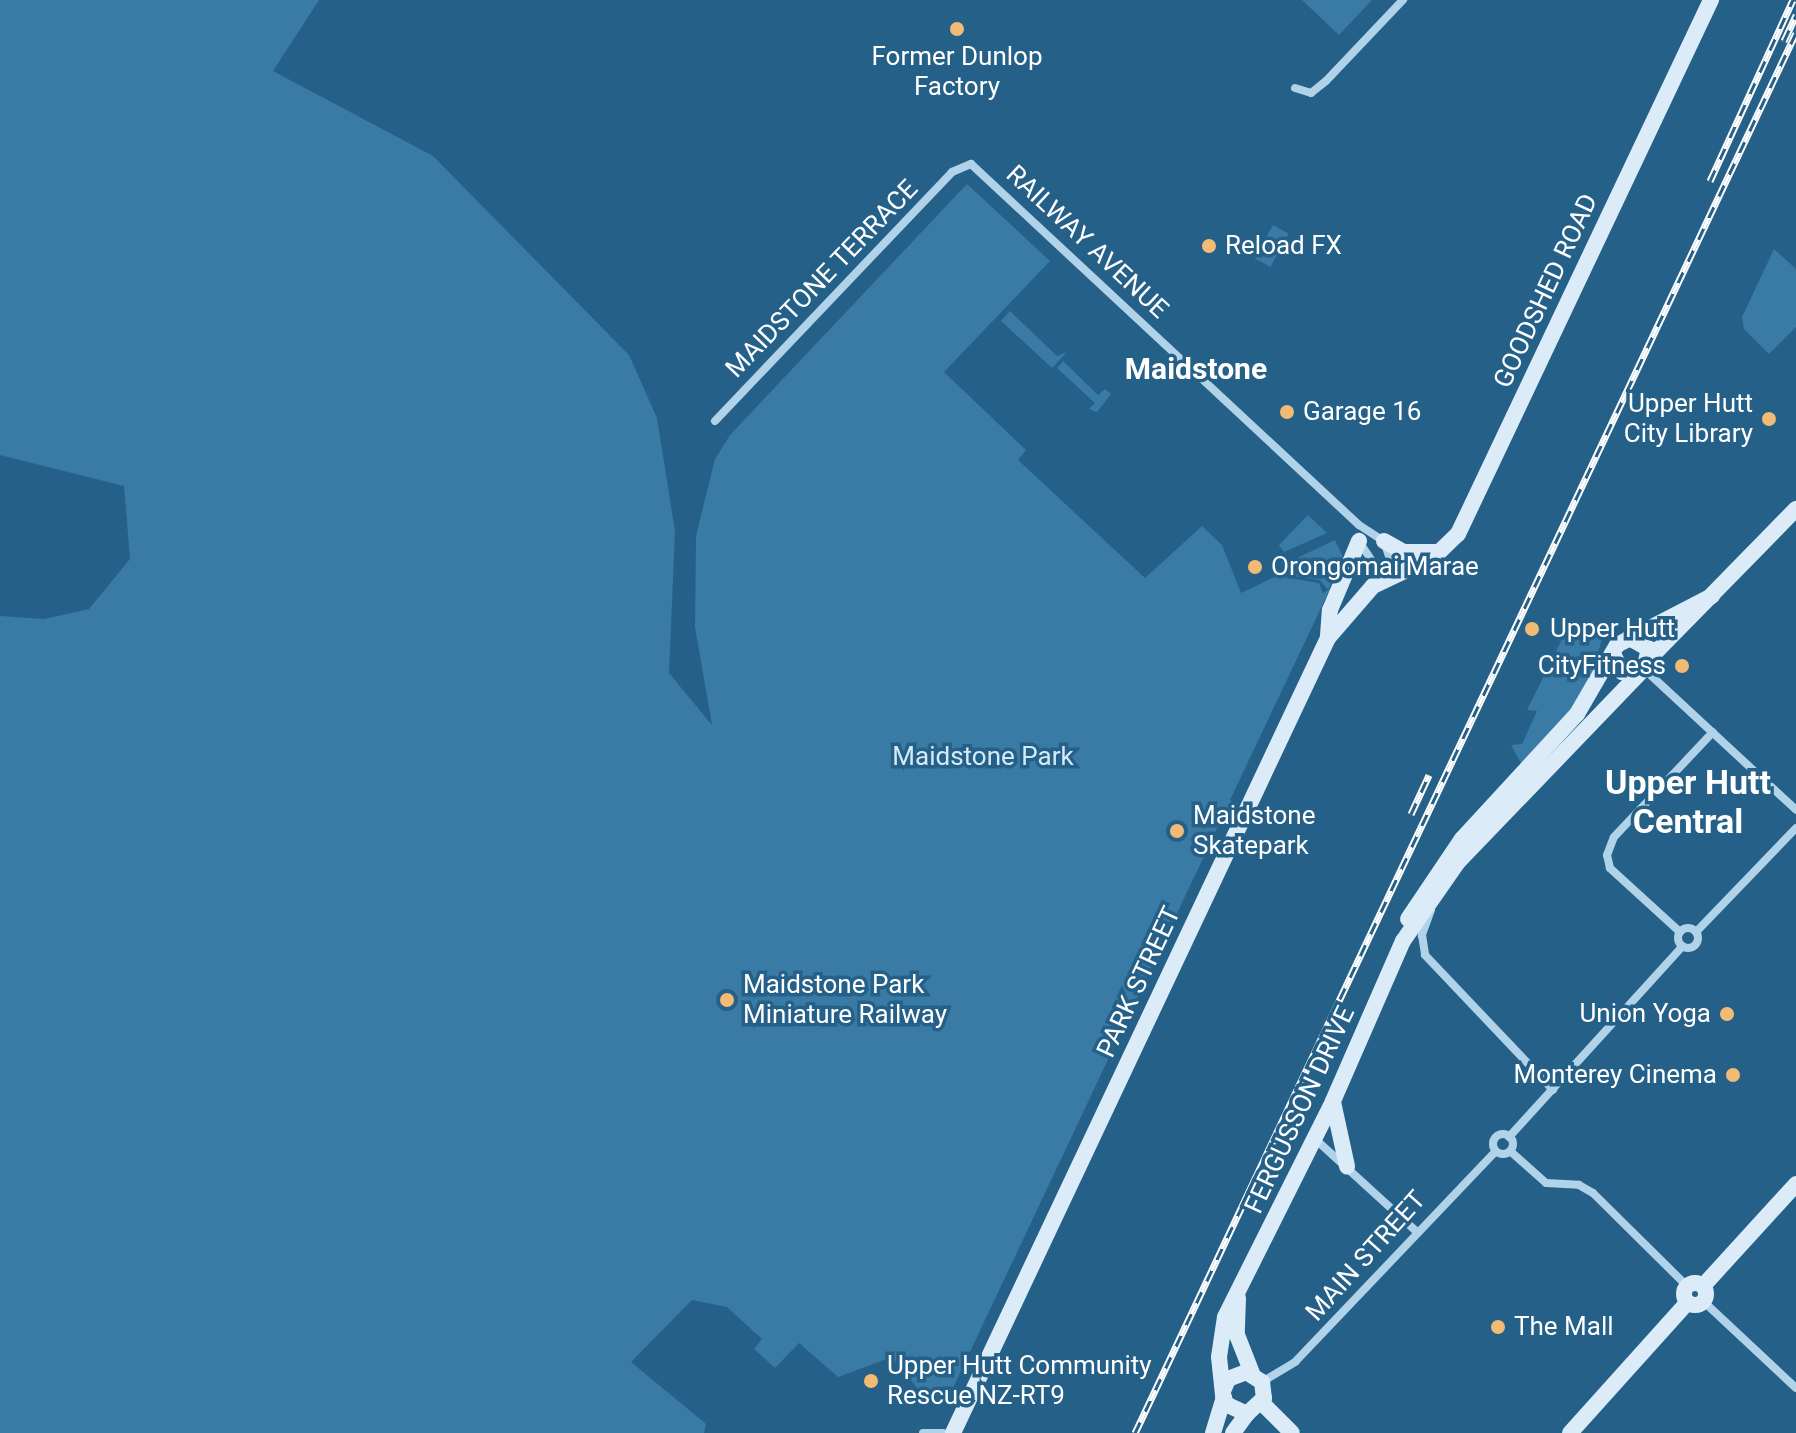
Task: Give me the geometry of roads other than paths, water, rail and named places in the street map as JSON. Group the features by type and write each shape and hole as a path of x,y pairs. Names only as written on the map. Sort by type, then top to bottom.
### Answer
{"street":[{"path":"1295,88 1311,93 1326,81 1403,0"},
{"name":"GOODSHED ROAD","path":"1444,551 1462,526 1711,0"},
{"name":"MAIDSTONE TERRACE","path":"715,421 959,165"},
{"name":"RAILWAY AVENUE","path":"959,165 981,169 1359,533 1390,576"},
{"name":"FERGUSSON DRIVE","path":"1213,1433 1223,1395 1222,1336 1230,1306 1238,1298 1333,1101 1403,941 1442,883 1796,509"},
{"path":"1328,638 1330,610 1359,533"},
{"name":"RAILWAY AVENUE","path":"1359,533 1384,541"},
{"path":"1384,541 1412,554 1444,551"},
{"path":"1384,541 1390,576 1444,551"},
{"name":"PARK STREET","path":"953,1433 1328,638 1351,607 1390,576"},
{"name":"FERGUSSON DRIVE","path":"1403,941 1407,921 1429,883 1577,714 1613,654 1629,638 1712,596"},
{"path":"1629,638 1644,643 1645,666 1796,810"},
{"path":"1613,654 1622,672 1645,666"},
{"path":"1683,946 1680,932 1610,868 1607,855 1614,837 1713,732"},
{"path":"1510,1151 1509,1137 1683,946 1695,945 1696,932 1796,828"},
{"path":"1442,883 1422,935 1425,955 1553,1090"},
{"path":"1680,932 1686,928 1696,932"},
{"path":"1333,1101 1347,1166"},
{"name":"MAIN STREET","path":"1257,1378 1295,1362 1416,1231 1496,1151 1496,1137 1509,1137"},
{"path":"1314,1138 1416,1231"},
{"path":"1496,1151 1510,1151 1546,1183 1587,1189 1796,1388"},
{"path":"1570,1433 1796,1184"},
{"name":"FERGUSSON DRIVE","path":"1238,1298 1237,1335 1257,1378"},
{"path":"1247,1414 1235,1412 1223,1395 1233,1375 1257,1378 1262,1403 1292,1433"},
{"path":"1233,1433 1247,1414 1262,1403"},
{"path":"923,1433 943,1433"}],"railway":[{"path":"1710,181 1793,0"},
{"path":"1784,41 1796,15"},
{"path":"1135,1433 1796,33"},
{"path":"1411,814 1429,775"}],"place":[{"name":"Former Dunlop Factory","path":"957,29"},
{"name":"Reload FX","path":"1209,246"},
{"name":"Garage 16","path":"1287,412"},
{"name":"Upper Hutt City Library","path":"1769,419"},
{"name":"Orongomai Marae","path":"1255,567"},
{"name":"Upper Hutt","path":"1532,629"},
{"name":"CityFitness","path":"1682,666"},
{"name":"Maidstone Skatepark","path":"1177,831"},
{"name":"Maidstone Park Miniature Railway","path":"727,1000"},
{"name":"Union Yoga","path":"1727,1014"},
{"name":"Monterey Cinema","path":"1733,1075"},
{"name":"The Mall","path":"1498,1327"},
{"name":"Upper Hutt Community Rescue NZ-RT9","path":"871,1381"}],"district":[{"name":"Maidstone","path":"1196,369"},
{"name":"Upper Hutt Central","path":"1688,802"}],"park label":[{"name":"Maidstone Park","path":"983,757"}]}
